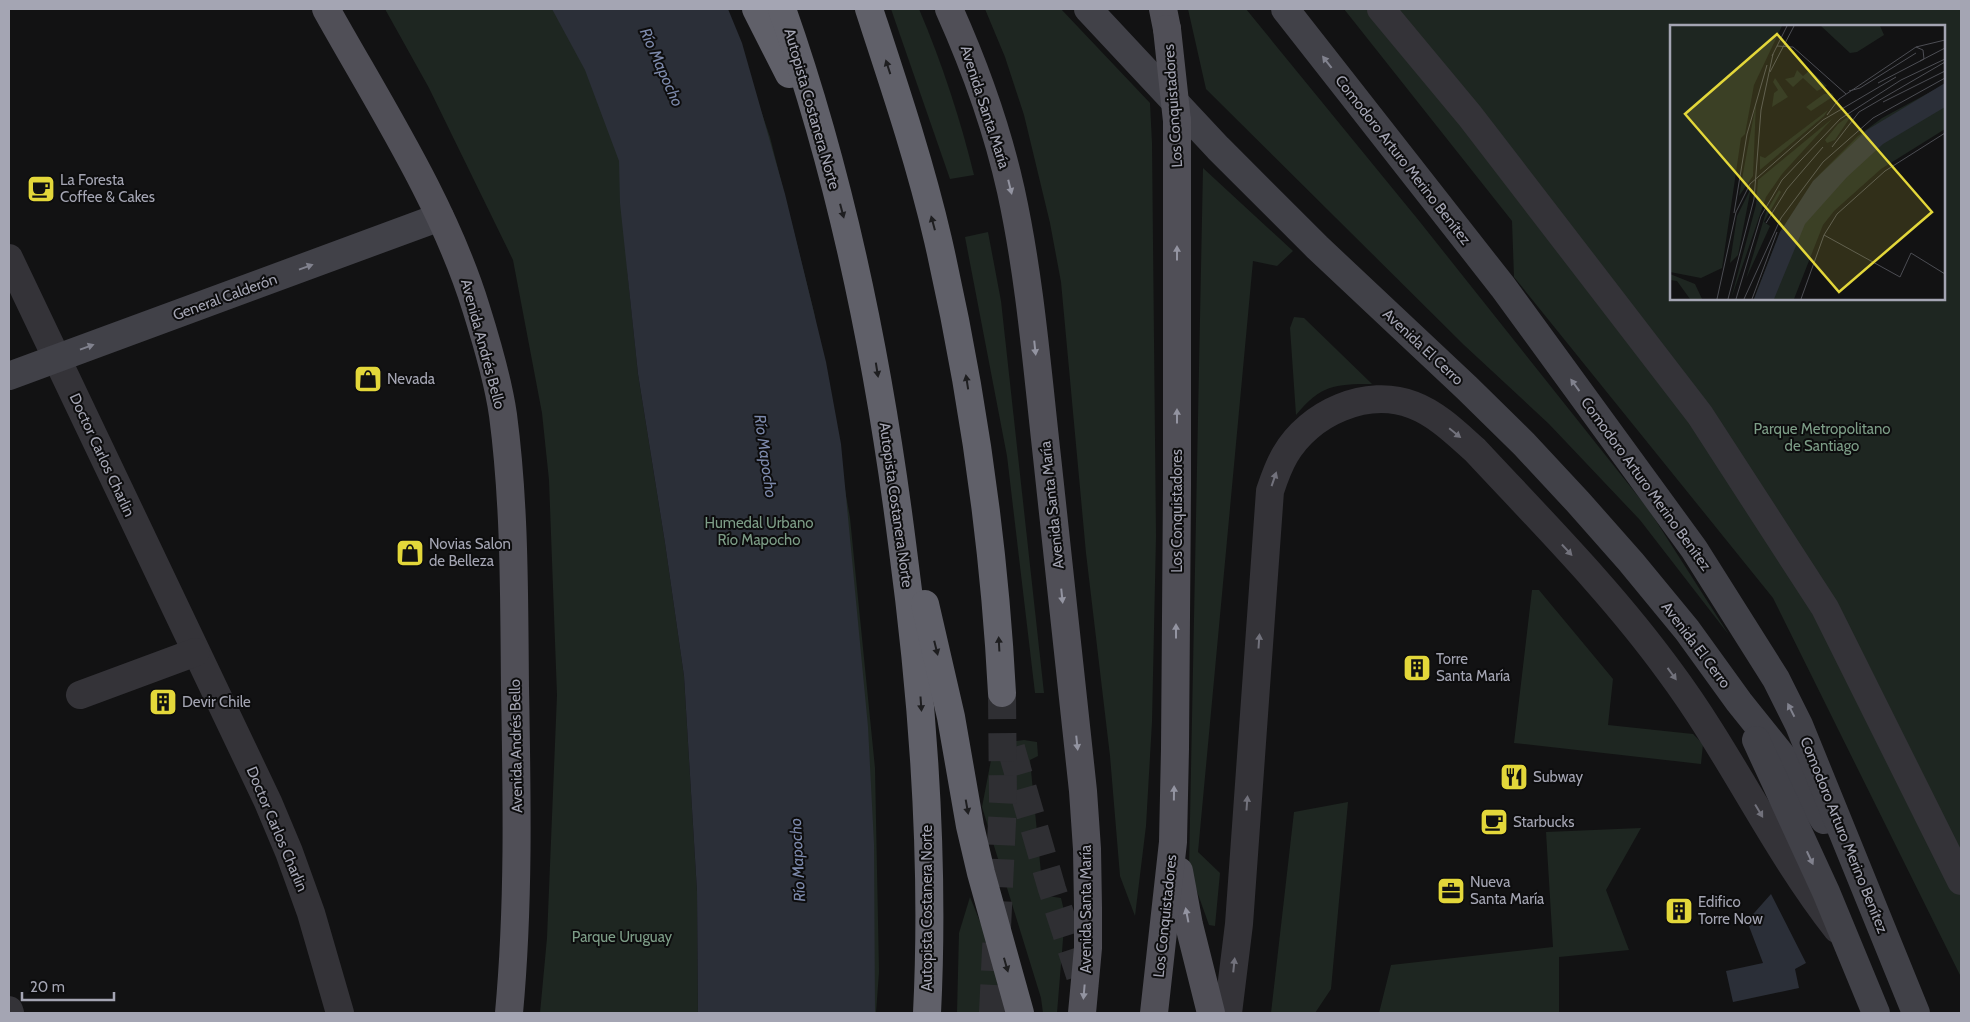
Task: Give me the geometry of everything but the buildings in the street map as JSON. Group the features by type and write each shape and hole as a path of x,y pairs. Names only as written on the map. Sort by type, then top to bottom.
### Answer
{"highway":[{"path":"756,9 825,147"},
{"name":"Autopista Costanera Norte","path":"782,9 825,147 859,284 874,356 897,499 919,679 926,789 929,906 927,1013"},
{"path":"869,9 922,180 938,240 965,370 989,530 998,622 1002,693"},
{"path":"897,499 939,661 970,826 981,873 1020,1013"}],"main road":[{"name":"Avenida Andrés Bello","path":"326,9 440,217 476,308 489,354 502,413 511,491 517,888 515,948 509,1013"},
{"name":"Avenida Santa María","path":"949,9 980,84 992,123 1011,189 1024,265 1070,675 1087,849 1088,948 1082,1013"},
{"name":"Los Conquistadores","path":"1154,1013 1173,842 1177,496 1177,121 1165,19"},
{"path":"1173,842 1189,925 1211,1013"}],"street":[{"name":"Avenida El Cerro","path":"1088,9 1211,141 1284,214 1524,444 1578,502 1687,630 1739,702 1788,763 1863,884"},
{"name":"Comodoro Arturo Merino Benítez","path":"1284,9 1503,288 1694,549 1776,679 1799,725 1916,1013"},
{"path":"1381,9 1470,116 1700,415 1825,608 1961,881"},
{"name":"General Calderón","path":"9,376 440,217"},
{"name":"Doctor Carlos Charlin","path":"9,258 268,802 289,852 311,913 340,1013"},
{"name":"Avenida El Cerro","path":"1228,1013 1239,924 1270,491 1276,472 1285,454 1297,439 1325,415 1357,402 1375,399 1396,400 1415,406 1455,432 1475,450 1606,592 1639,631 1700,714 1814,899 1845,939"},
{"path":"80,695 196,652"},
{"name":"Avenida El Cerro","path":"1739,702 1826,892 1873,1011"},
{"path":"1873,1011 1890,979 1895,960"}],"green space":[{"name":"Parque Uruguay","path":"385,9 726,9 770,137 814,312 850,518 875,768 879,972 876,1013 705,1013 688,683 627,268 638,374 684,676 697,891 698,1013 540,1013 547,938 557,695 549,480 542,413 513,260 429,88"},
{"path":"891,9 919,9 950,91 974,175 950,179"},
{"path":"985,9 1061,9 1150,103 1156,536 1152,722 1146,826 1135,916 1120,876 1110,756 1086,553 1061,282 1050,223 1024,115 1005,57"},
{"path":"1188,9 1246,9 1420,222 1649,510 1729,635 1640,520 1549,424 1464,345 1206,89"},
{"name":"Parque Metropolitano de Santiago","path":"1344,9 1961,9 1961,977 1773,598 1514,277 1512,221"},
{"path":"1203,168 1293,251 1277,266 1253,261 1198,852 1220,873 1215,926 1209,925 1189,869"},
{"path":"988,232 1001,301 1044,693 1035,693 1007,456 965,237"},
{"path":"1294,317 1304,318 1372,384 1329,388 1313,398 1296,415 1290,328"},
{"path":"1532,590 1539,590 1613,679 1608,725 1693,734 1703,744 1701,764 1514,743"},
{"path":"1024,740 1037,742 1038,756 1030,760 1042,883 1048,896 1061,898 1065,915 1057,1013 1043,1013 1041,998 982,807 992,755 1008,742"},
{"path":"1348,802 1331,989 1315,1013 1271,1013 1294,812"},
{"path":"1641,828 1606,890 1629,950 1559,957 1559,1013 1379,1013 1391,965 1553,947 1546,832"},
{"path":"970,897 991,949 1003,1013 957,1013 959,933"}],"water":[{"name":"Humedal Urbano Río Mapocho","path":"552,9 728,9 742,43 785,194 826,362 841,444 868,727 874,844 875,1013 698,1013 697,891 684,676 638,374 620,203 619,161 585,70"},
{"path":"1771,894 1806,963 1795,969 1799,988 1733,1002 1726,971 1763,963 1747,921"}],"tunnel":[{"path":"993,1013 1003,801 1002,693"},
{"path":"1011,748 1052,889 1085,991"}],"place":[{"name":"La Foresta Coffee & Cakes","path":"41,189"},
{"name":"Nevada","path":"368,379"},
{"name":"Novias Salon de Belleza","path":"410,553"},
{"name":"Torre Santa María","path":"1417,668"},
{"name":"Devir Chile","path":"163,702"},
{"name":"Subway","path":"1514,777"},
{"name":"Starbucks","path":"1494,822"},
{"name":"Nueva Santa María","path":"1451,891"},
{"name":"Edifico Torre Now","path":"1679,911"}],"water label":[{"name":"Río Mapocho","path":"662,67"},
{"name":"Río Mapocho","path":"766,456"},
{"name":"Río Mapocho","path":"797,860"}]}
